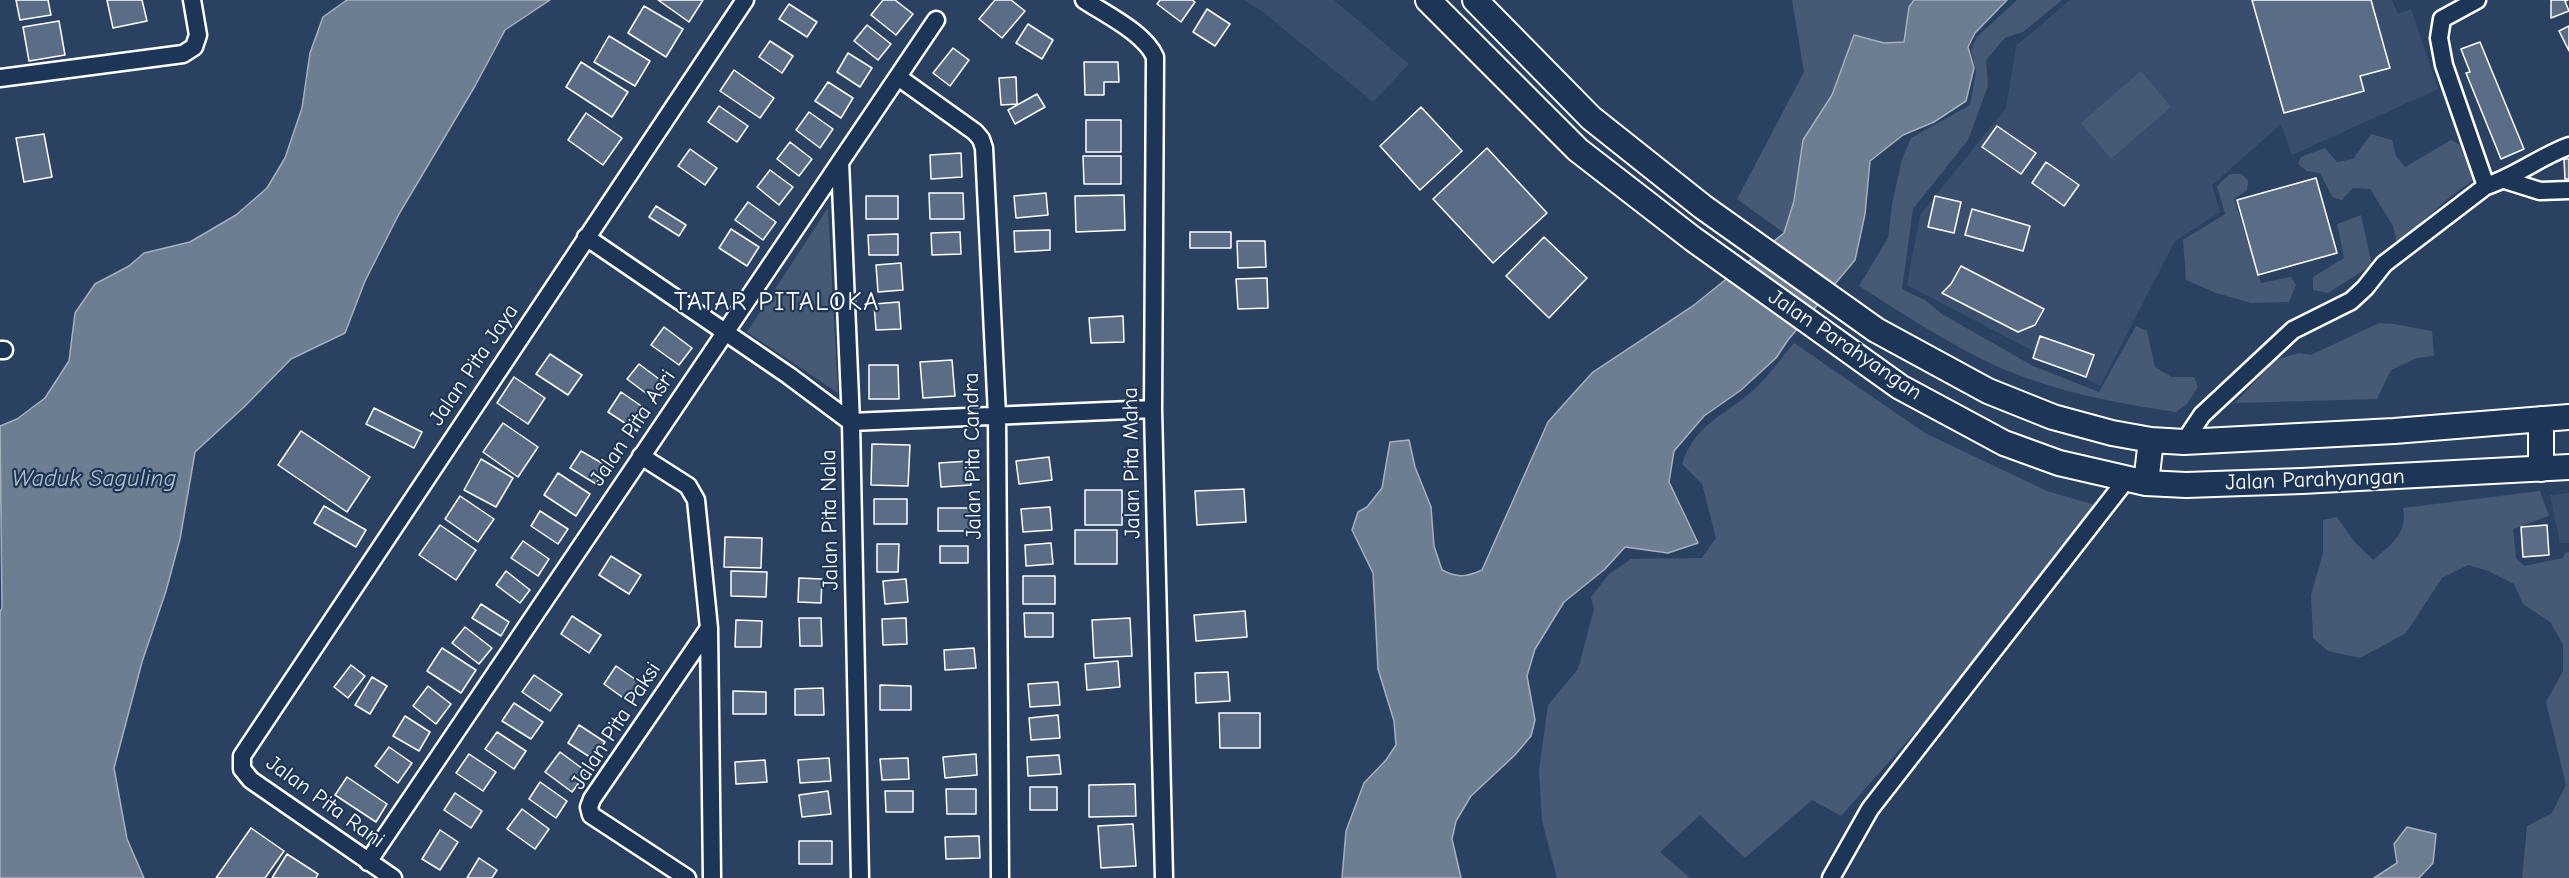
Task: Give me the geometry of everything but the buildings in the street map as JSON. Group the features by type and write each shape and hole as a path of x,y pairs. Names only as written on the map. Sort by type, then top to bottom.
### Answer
{"main road":[{"name":"Jalan Parahyangan","path":"1428,0 1578,150 1694,239 1900,387 2004,443 2059,463 2136,482 2186,485 2569,467"},
{"name":"Jalan Parahyangan","path":"1475,0 1591,118 1702,207 1876,330 1988,391 2053,417 2112,433 2151,440 2184,442 2394,431 2569,417"},
{"path":"2541,418 2541,469"},
{"path":"2136,482 2151,440"}],"street":[{"path":"0,78 183,54 194,47 198,35 192,0"},
{"name":"Jalan Pita Jaya","path":"242,756 745,0"},
{"name":"Jalan Pita Maha","path":"1084,0 1143,39 1155,57 1152,409 1164,878"},
{"path":"2477,0 2442,19 2439,38 2444,65 2486,186"},
{"name":"Jalan Pita Asri","path":"368,862 936,20"},
{"name":"Jalan Pita Candra","path":"898,77 981,139 984,148 997,416 1000,878"},
{"path":"2184,442 2202,415 2293,330 2351,301 2384,264 2486,186 2505,180 2544,155 2569,146"},
{"name":"Jalan Pita Nala","path":"840,162 851,422 860,878"},
{"path":"2505,180 2540,191 2569,190"},
{"path":"586,237 851,422 1152,409"},
{"path":"641,456 688,486 696,500 709,628 712,878"},
{"path":"1831,878 1870,809 2136,482"},
{"name":"Jalan Pita Paksi","path":"687,878 591,815 589,807 592,799 709,628"},
{"name":"Jalan Pita Rani","path":"242,756 242,769 251,780 393,878"}],"shaded area":[{"path":"1244,0 1334,0 1409,64 1373,102 1263,12"},
{"path":"1792,0 1914,0 1909,7 1904,42 1884,43 1854,35 1832,95 1803,140 1794,201 1784,233 1737,199 1804,72"},
{"path":"2017,0 2062,0 2023,32 2005,38 1986,60 1988,86 1968,140 1913,209 1902,289 1925,300 1942,314 2033,366 2099,392 2136,326 2147,331 2155,367 2172,377 2194,377 2198,387 2187,404 2176,412 2084,395 2016,374 1994,365 1925,328 1859,286 1888,238 1892,204 1902,159 1911,138 1970,105 1976,72 1971,49 1977,37"},
{"path":"2070,0 2392,0 2398,14 2411,9 2438,89 2292,155 2281,124 2212,185 2220,212 2175,241 2100,386 1907,285 1920,215 2006,108 2016,46"},
{"path":"2141,71 2171,107 2111,159 2081,123"},
{"path":"2371,134 2392,140 2396,156 2405,167 2451,140 2460,145 2473,181 2452,195 2397,243 2393,226 2370,189 2353,188 2342,200 2332,197 2320,173 2307,171 2298,164 2301,157 2325,148 2337,162 2353,159"},
{"path":"2230,174 2241,174 2248,180 2247,190 2234,199 2261,283 2291,277 2296,285 2289,302 2251,303 2216,293 2186,280 2183,240 2225,214 2217,186"},
{"path":"828,208 838,393 747,332"},
{"path":"2361,215 2372,265 2328,293 2313,290 2313,277 2344,258 2337,224"},
{"path":"2379,323 2432,331 2434,356 2417,358 2391,370 2377,399 2235,403 2275,360 2298,353 2311,355"},
{"path":"1794,343 1925,433 2047,491 2098,506 1934,711 1841,816 1812,800 1745,858 1700,815 1660,852 1690,878 1557,878 1542,821 1539,770 1548,705 1578,669 1594,609 1591,597 1609,574 1631,559 1702,558 1716,538 1702,484 1682,464 1688,449 1714,419 1758,386"},
{"path":"2540,491 2549,516 2513,529 2516,558 2524,566 2563,558 2565,553 2569,552 2569,878 2522,878 2527,826 2552,813 2566,785 2546,702 2563,671 2563,644 2550,622 2523,604 2514,584 2486,570 2468,565 2442,578 2406,633 2360,658 2328,651 2313,638 2311,595 2323,553 2323,520 2337,517 2354,541 2373,560 2397,538 2403,525 2403,508"},
{"path":"2569,493 2569,543 2560,543 2550,495"}],"water":[{"name":"Waduk Saguling","path":"347,0 550,0 505,30 475,86 399,214 365,281 345,333 291,359 195,452 180,539 166,591 142,662 114,768 127,839 144,878 0,878 0,612 2,608 0,426 17,419 45,398 69,361 75,313 95,284 129,266 144,253 190,242 236,215 267,188 285,158 302,108 310,53 323,17"},
{"path":"1914,0 2007,0 1975,33 1968,47 1974,68 1966,101 1934,122 1903,135 1870,161 1865,214 1855,260 1788,340 1776,358 1741,390 1704,416 1674,451 1669,482 1698,543 1668,553 1625,547 1605,569 1564,602 1535,649 1527,676 1535,720 1531,736 1515,755 1471,796 1456,821 1452,839 1461,878 1342,878 1346,831 1364,783 1386,760 1396,745 1394,721 1378,669 1373,573 1352,530 1358,512 1367,507 1382,488 1390,442 1409,440 1415,467 1431,507 1434,546 1442,570 1462,576 1482,570 1548,422 1572,395 1593,372 1694,305 1784,233 1794,201 1803,140 1832,95 1854,35 1884,43 1904,42 1909,7"},
{"path":"2407,827 2436,834 2433,863 2419,878 2374,878 2397,863 2394,844"}],"district":[{"name":"TATAR PITALOKA","path":"777,303"}]}
